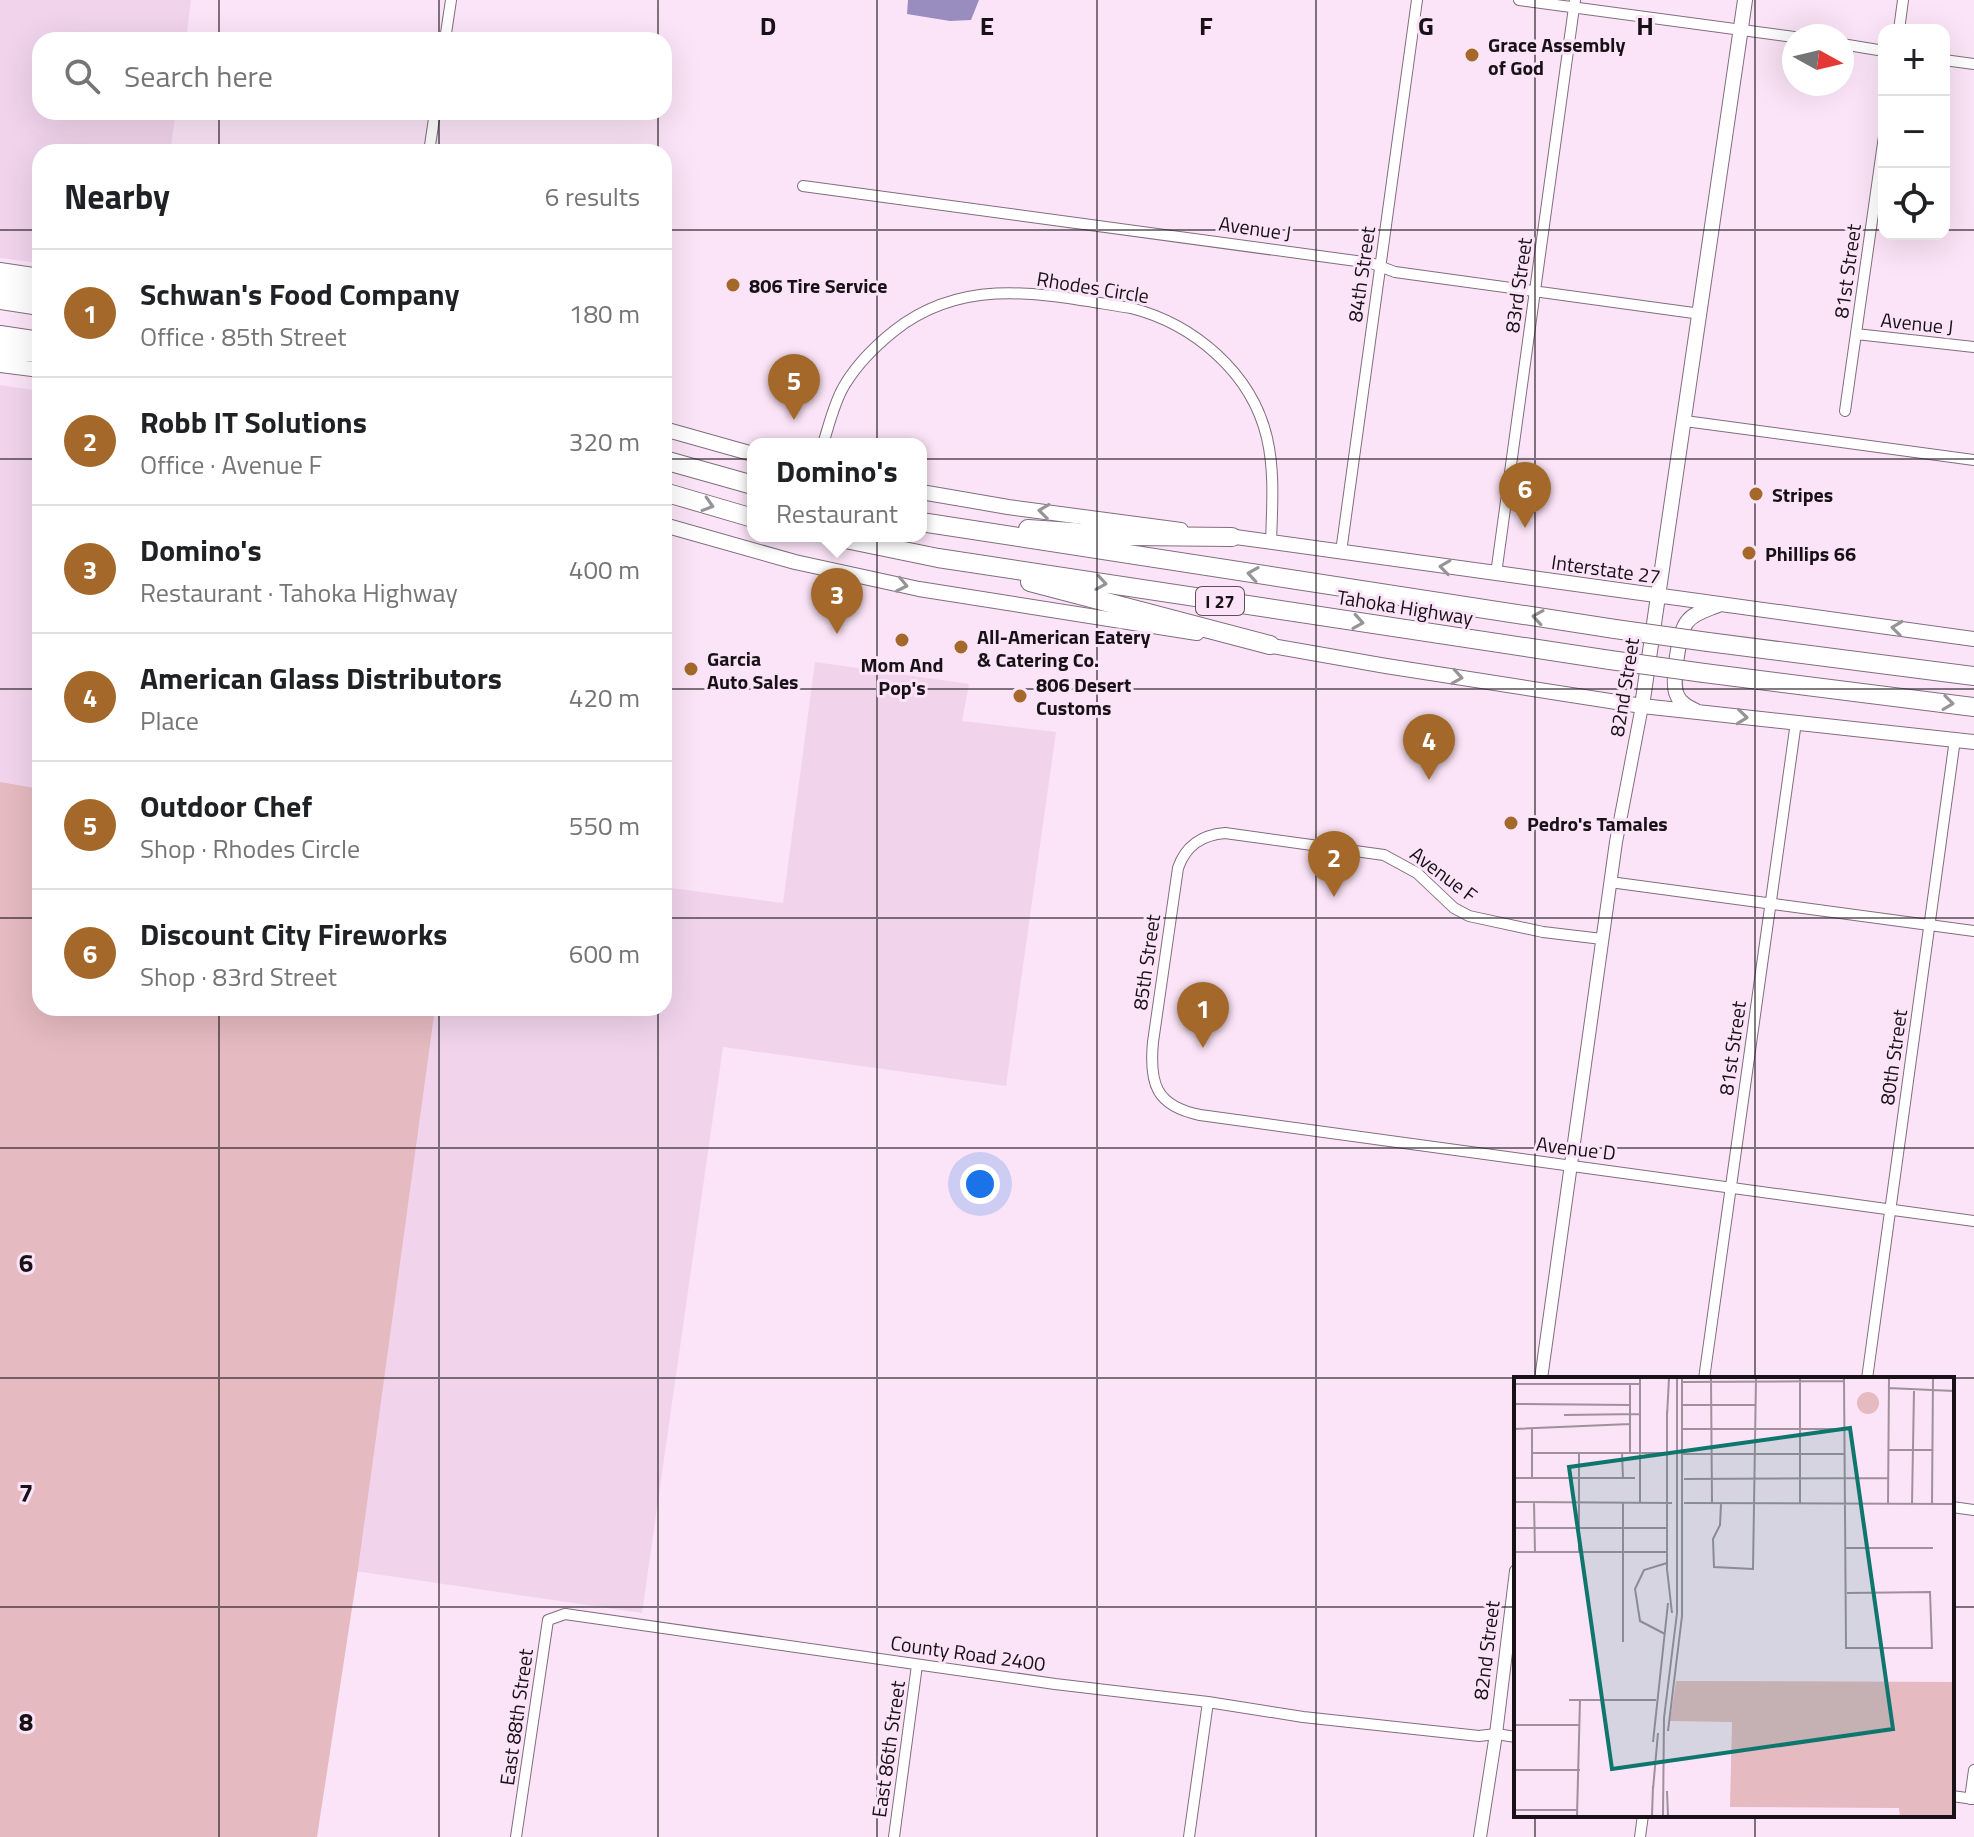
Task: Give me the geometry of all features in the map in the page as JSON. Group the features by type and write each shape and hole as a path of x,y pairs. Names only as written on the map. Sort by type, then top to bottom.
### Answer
{"highway":[{"path":"0,284 32,290"},
{"path":"0,300 32,305"},
{"path":"0,335 32,340"},
{"path":"0,351 32,353"},
{"path":"672,462 747,483"},
{"path":"672,494 747,516"},
{"path":"930,524 1131,536 1232,537"},
{"name":"Tahoka Highway","path":"930,524 1615,629 1974,676"},
{"name":"Tahoka Highway","path":"860,542 938,558 1610,660 1974,707"},
{"path":"938,558 1270,645"}],"main road":[{"name":"82nd Street","path":"1642,706 1745,0"},
{"path":"0,270 32,275"},
{"path":"0,365 32,369"},
{"path":"672,431 747,452"},
{"path":"927,493 1232,537"},
{"path":"672,527 795,562 919,589 1642,706 1974,742"},
{"name":"Interstate 27","path":"1232,537 1974,638"},
{"path":"1698,713 1676,695 1674,681 1679,648 1688,620 1721,604"}],"street":[{"path":"446,32 451,0"},
{"name":"84th Street","path":"1341,552 1417,0"},
{"path":"1519,0 1575,4 1782,35"},
{"path":"1900,24 1903,0"},
{"name":"83rd Street","path":"1496,574 1575,4"},
{"path":"1854,46 1878,50"},
{"path":"1950,61 1974,64"},
{"path":"430,144 434,120"},
{"name":"81st Street","path":"1845,411 1879,168"},
{"name":"Avenue J","path":"803,186 1238,244 1371,263 1395,272 1701,314"},
{"name":"Rhodes Circle","path":"825,438 843,388 856,368 898,328 941,304 966,296 1003,293 1131,308 1151,313 1186,330 1221,358 1245,388 1268,440 1272,476 1271,543"},
{"name":"Avenue J","path":"1856,334 1974,347"},
{"path":"1685,421 1974,460"},
{"name":"82nd Street","path":"1541,1377 1610,882 1642,706"},
{"name":"81st Street","path":"1704,1377 1796,722"},
{"name":"80th Street","path":"1867,1377 1955,739"},
{"name":"Avenue F","path":"1217,834 1308,843 1384,855 1417,873 1454,908 1469,916 1543,932 1602,939"},
{"name":"85th Street","path":"1175,1108 1166,1102 1155,1085 1151,1063 1164,961 1181,860 1194,843 1217,834"},
{"path":"1610,882 1974,931"},
{"name":"Avenue D","path":"1175,1108 1200,1115 1308,1131 1974,1221"},
{"path":"1954,1507 1974,1510"},
{"name":"82nd Street","path":"1480,1837 1514,1587"},
{"name":"County Road 2400","path":"565,1614 1303,1717 1479,1736 1514,1737"},
{"name":"East 88th Street","path":"516,1837 548,1620 565,1614"},
{"name":"East 86th Street","path":"894,1837 917,1665"},
{"path":"1189,1837 1208,1702"},
{"path":"1972,1799 1974,1770"},
{"path":"1640,1837 1643,1817"}],"shaded area":[{"path":"0,0 191,0 187,32 32,32 32,120 175,120 171,144 32,144 32,262 0,258"},
{"path":"908,0 979,0 971,20 950,21 907,14"},
{"path":"0,385 32,390 32,789 0,784"},
{"path":"815,662 969,684 962,721 1056,732 1006,1086 723,1047 642,1613 355,1571 433,1016 672,1016 672,888 783,903"},
{"path":"0,782 32,788 32,1016 434,1016 358,1569 317,1837 0,1837"}],"place":[{"name":"Grace Assembly of God","path":"1472,55"},
{"name":"806 Tire Service","path":"733,285"},
{"name":"Outdoor Chef","path":"794,420"},
{"name":"Stripes","path":"1756,494"},
{"name":"Discount City Fireworks","path":"1525,528"},
{"name":"Phillips 66","path":"1749,553"},
{"name":"Domino's","path":"837,634"},
{"name":"Mom And Pop's","path":"902,640"},
{"name":"All-American Eatery & Catering Co.","path":"961,647"},
{"name":"Garcia Auto Sales","path":"691,669"},
{"name":"806 Desert Customs","path":"1020,696"},
{"name":"American Glass Distributors","path":"1429,780"},
{"name":"Pedro's Tamales","path":"1511,823"},
{"name":"Robb IT Solutions","path":"1334,897"},
{"name":"Schwan's Food Company","path":"1203,1048"}]}
